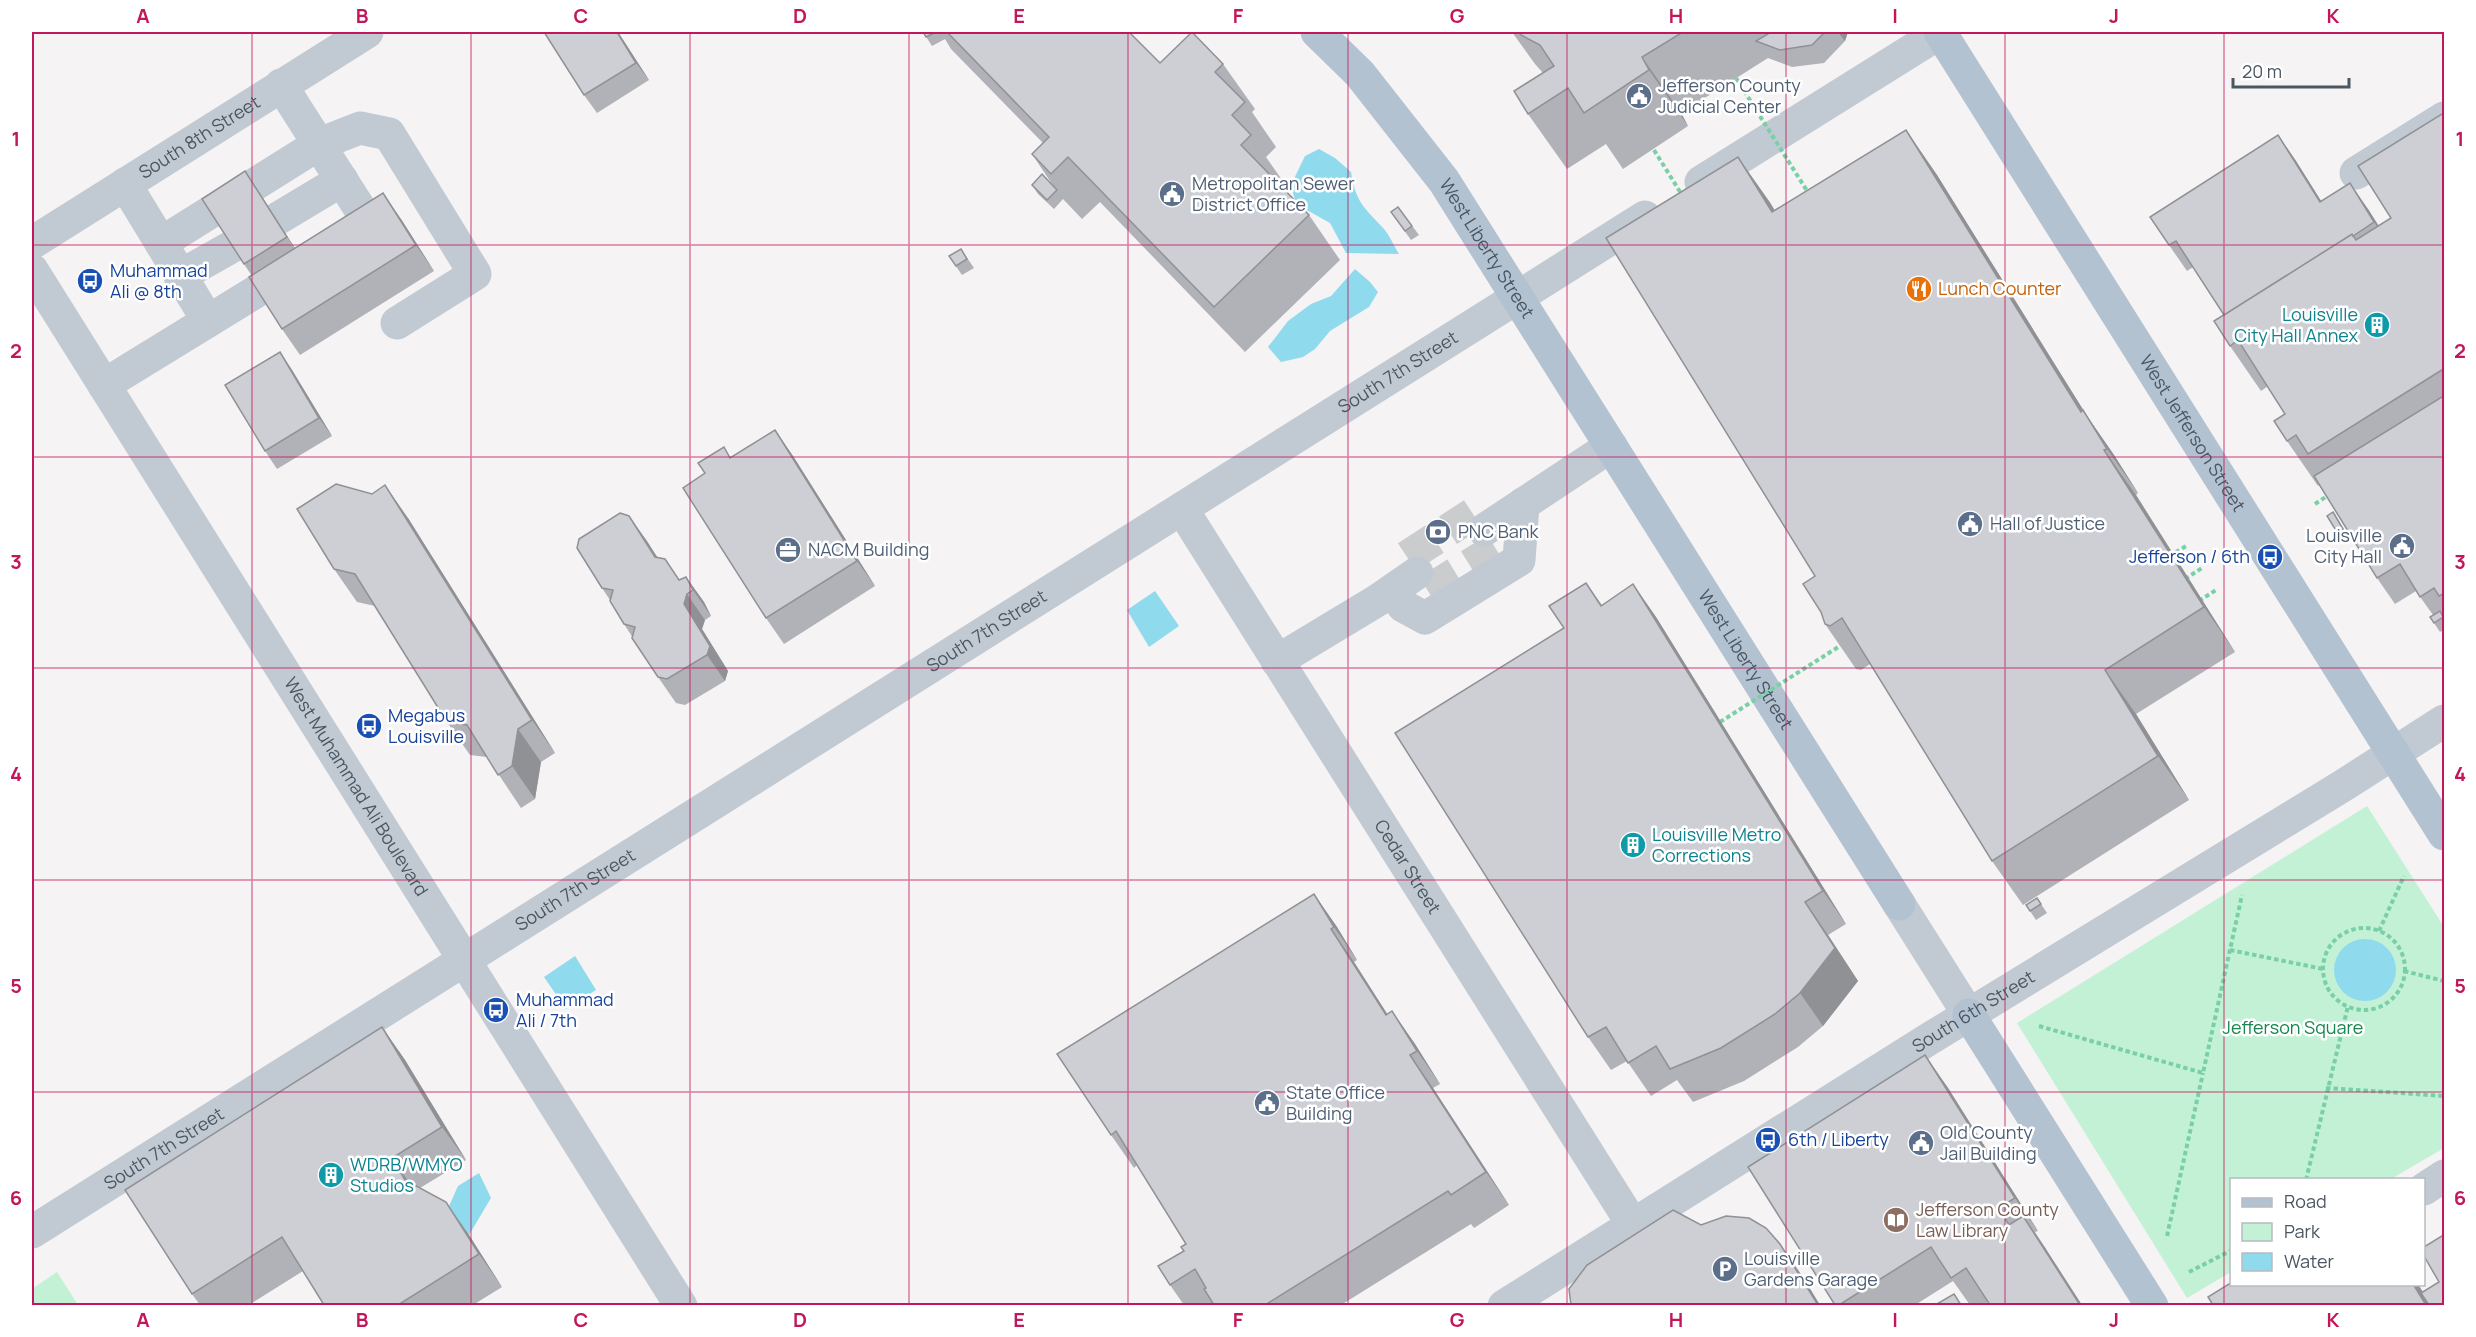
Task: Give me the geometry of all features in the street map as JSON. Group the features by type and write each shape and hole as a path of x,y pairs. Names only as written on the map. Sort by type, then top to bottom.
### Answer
{"main road":[{"name":"West Liberty Street","path":"1317,32 1360,74 1444,181 1899,904"},
{"name":"West Jefferson Street","path":"1940,32 2445,834"},
{"name":"West Liberty Street","path":"1969,1015 2152,1305"}],"street":[{"name":"South 8th Street","path":"32,243 367,32"},
{"name":"South 7th Street","path":"32,1232 1940,32"},
{"path":"104,385 369,223 281,85"},
{"path":"2356,173 2445,118"},
{"path":"160,243 319,144 360,128 388,134 475,274 397,323"},
{"path":"277,219 342,180"},
{"path":"125,184 208,321"},
{"path":"180,276 233,246"},
{"name":"West Muhammad Ali Boulevard","path":"32,270 681,1305"},
{"path":"1484,531 1611,446"},
{"path":"1277,661 1407,585 1425,618 1519,560 1523,504"},
{"name":"Cedar Street","path":"1182,508 1633,1225"},
{"name":"South 6th Street","path":"1504,1305 2445,721"},
{"name":"West Liberty Street","path":"1899,904 1969,1015"},
{"path":"2425,1188 2445,1176"}],"path":[{"path":"1736,78 1811,197"},
{"path":"1654,150 1676,200"},
{"path":"2315,504 2332,493"},
{"path":"2163,560 2187,545"},
{"path":"2178,583 2202,568"},
{"path":"2194,604 2216,590"},
{"path":"1720,722 1844,644"},
{"path":"2379,931 2404,876"},
{"path":"2167,1236 2242,896"},
{"path":"2366,928 2379,931 2390,937 2398,947 2403,959 2402,984 2385,1004 2373,1009 2360,1010 2348,1006 2329,992 2324,981 2325,956 2331,944 2341,934 2353,929 2366,928"},
{"path":"2230,950 2323,969"},
{"path":"2404,971 2445,981"},
{"path":"2306,1178 2326,1088 2348,1006"},
{"path":"2039,1026 2203,1073"},
{"path":"2326,1088 2445,1096"},
{"path":"2188,1272 2230,1251"}],"green space":[{"name":"Jefferson Square","path":"2367,806 2444,927 2444,1148 2393,1178 2230,1178 2230,1273 2187,1298 2017,1023"},
{"path":"57,1272 78,1305 32,1305 32,1289"}],"water":[{"path":"1319,149 1335,158 1351,172 1358,198 1386,232 1399,254 1346,253 1330,223 1296,204 1291,185 1305,156"},
{"path":"1355,269 1378,292 1369,307 1330,331 1315,349 1303,357 1281,362 1268,347 1288,321 1311,304 1331,296"},
{"path":"1155,591 1179,626 1149,647 1127,610"},
{"path":"2359,939 2371,939 2387,948 2394,958 2396,970 2394,982 2387,992 2371,1001 2359,1001 2348,996 2339,987 2334,976 2334,964 2339,953 2348,944"},
{"path":"575,956 596,990 566,1009 544,977"},
{"path":"479,1173 491,1198 469,1235 445,1215 458,1186"}],"building":[{"path":"544,32 617,32 636,63 584,95"},
{"path":"923,32 936,32 926,37"},
{"name":"Metropolitan Sewer District Office","path":"947,32 1129,32 1160,63 1192,32 1223,64 1215,72 1245,102 1232,115 1251,135 1241,145 1309,215 1214,307 1068,157 1051,174 1032,154 1049,137"},
{"path":"1518,32 1683,32 1642,57 1649,70 1584,113 1568,88 1528,114 1514,91 1554,66 1540,45"},
{"path":"1771,32 1825,32 1812,45 1780,50 1756,41"},
{"path":"2445,112 2445,368 2308,454 2296,435 2287,441 2274,421 2285,414 2238,340 2230,346 2214,321 2352,234 2356,240 2391,218 2358,166"},
{"name":"Hall of Justice","path":"1906,130 2204,607 2105,670 2158,756 1992,861 1842,618 1830,626 1825,624 1821,612 1803,584 1815,576 1606,238 1738,157 1772,212"},
{"path":"2278,135 2320,202 2350,183 2374,222 2224,315 2176,241 2169,245 2150,217"},
{"path":"245,171 287,237 244,264 202,199"},
{"path":"1042,174 1057,190 1047,200 1032,185"},
{"path":"383,193 416,245 282,329 249,277"},
{"path":"1398,207 1412,226 1405,231 1391,212"},
{"path":"961,249 967,259 956,266 949,256"},
{"path":"280,352 319,418 265,451 225,385"},
{"name":"Louisville City Hall","path":"2445,395 2445,593 2439,596 2434,588 2420,597 2400,564 2377,578 2314,476"},
{"name":"NACM Building","path":"775,430 857,561 766,618 683,488 705,473 698,463 724,447 730,458"},
{"path":"336,484 372,494 385,485 532,720 518,729 512,766 498,775 467,725 447,722 355,574 334,569 297,509"},
{"path":"2333,512 2343,529 2337,532 2327,516"},
{"path":"620,513 629,516 655,557 665,559 679,580 686,577 693,590 687,594 684,604 710,646 707,655 667,679 658,677 632,638 635,627 624,624 610,601 613,590 602,588 577,548 579,539"},
{"name":"Louisville Metro Corrections","path":"1586,583 1601,606 1633,584 1823,891 1805,902 1835,948 1800,993 1775,1014 1721,1048 1670,1069 1656,1046 1628,1063 1606,1027 1588,1037 1395,733 1564,628 1549,606"},
{"path":"2440,611 2443,617 2434,623 2430,617"},
{"name":"State Office Building","path":"1314,894 1334,927 1331,929 1386,1015 1392,1011 1417,1051 1410,1055 1486,1172 1451,1195 1448,1191 1265,1305 1214,1305 1195,1269 1170,1285 1158,1266 1184,1251 1181,1247 1186,1244 1116,1131 1111,1135 1057,1054"},
{"path":"2037,898 2041,904 2030,911 2026,905"},
{"name":"WDRB/WMYO Studios","path":"382,1027 442,1127 392,1158 405,1180 446,1202 479,1254 398,1305 324,1305 282,1237 192,1294 125,1190"},
{"name":"Old County Jail Building","path":"1925,1055 2015,1198 1999,1208 2009,1225 2023,1216 2080,1305 1990,1305 1966,1268 1951,1278 1931,1247 1839,1305 1835,1305 1748,1167"},
{"path":"1673,1210 1701,1225 1726,1216 1749,1218 1766,1228 1780,1244 1818,1305 1571,1305 1569,1289 1587,1265"},
{"path":"2445,1234 2445,1305 2429,1305 2421,1293 2439,1282 2425,1258 2425,1246"},
{"path":"2230,1283 2230,1286 2414,1286 2426,1305 2213,1305 2208,1297"},
{"path":"1954,1294 1961,1305 1935,1305"}],"tunnel":[{"path":"1407,557 1473,514"},
{"path":"1428,591 1496,549"}],"place":[{"name":"Jefferson County Judicial Center","path":"1639,96"},
{"name":"Metropolitan Sewer District Office","path":"1172,194"},
{"name":"Muhammad Ali @ 8th","path":"90,281"},
{"name":"Lunch Counter","path":"1919,289"},
{"name":"Louisville City Hall Annex","path":"2377,325"},
{"name":"Hall of Justice","path":"1970,524"},
{"name":"PNC Bank","path":"1438,532"},
{"name":"Louisville City Hall","path":"2402,546"},
{"name":"NACM Building","path":"788,550"},
{"name":"Jefferson / 6th","path":"2270,557"},
{"name":"Megabus Louisville","path":"369,726"},
{"name":"Louisville Metro Corrections","path":"1633,845"},
{"name":"Muhammad Ali / 7th","path":"496,1010"},
{"name":"State Office Building","path":"1267,1103"},
{"name":"6th / Liberty","path":"1768,1140"},
{"name":"Old County Jail Building","path":"1921,1143"},
{"name":"WDRB/WMYO Studios","path":"331,1175"},
{"name":"Jefferson County Law Library","path":"1896,1220"},
{"name":"Louisville Gardens Garage","path":"1725,1269"}]}
